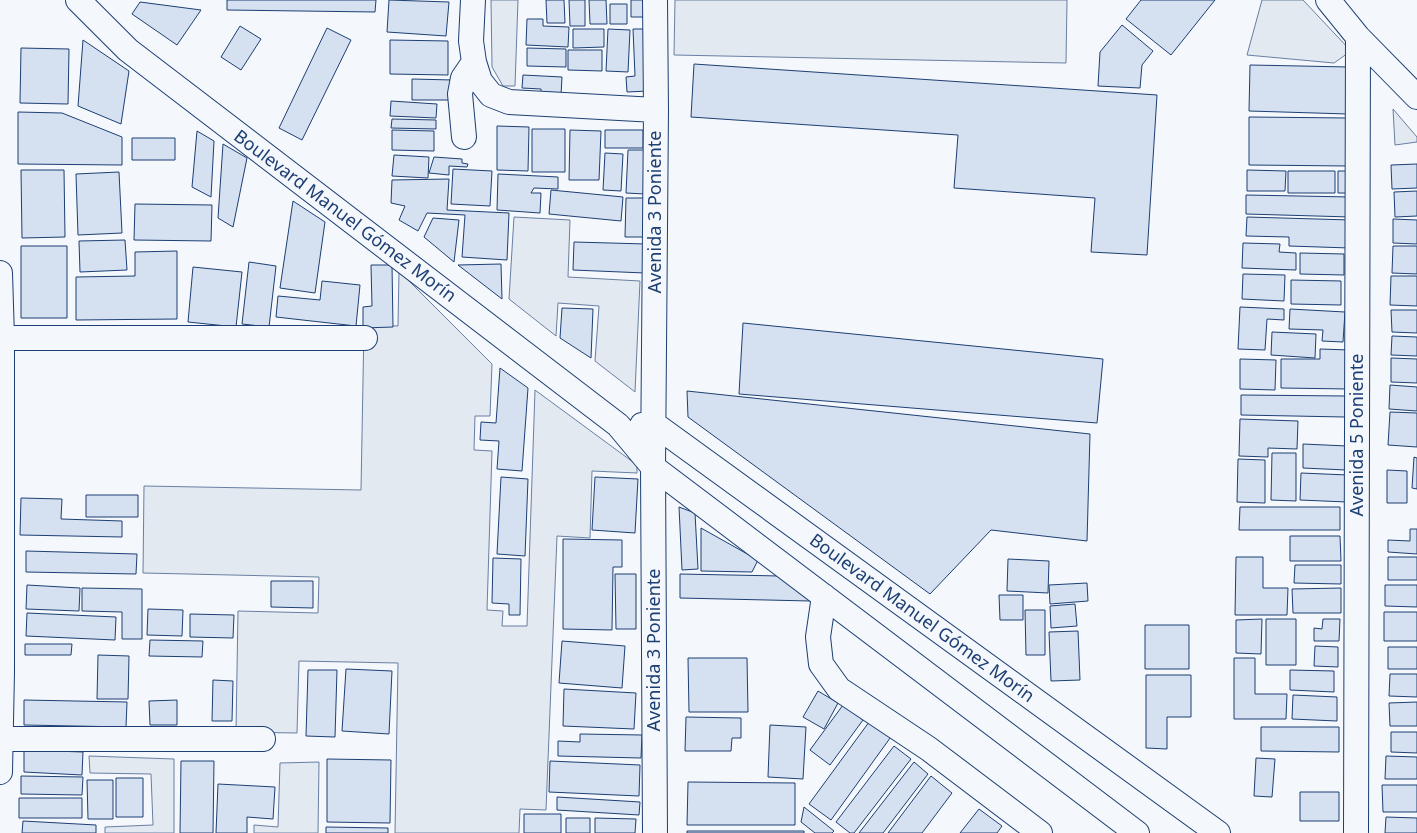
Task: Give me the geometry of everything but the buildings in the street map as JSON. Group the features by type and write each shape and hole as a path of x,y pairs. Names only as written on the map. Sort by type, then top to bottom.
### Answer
{"street":[{"name":"Boulevard Manuel Gómez Morín","path":"78,0 128,50 618,425 653,467 1137,833"},
{"path":"473,0 471,41 474,62 480,81 490,95 509,102 656,110"},
{"name":"Avenida 3 Poniente","path":"655,0 653,467 655,833"},
{"path":"1328,0 1358,36 1417,97"},
{"name":"Avenida 5 Poniente","path":"1356,833 1358,36"},
{"path":"464,137 460,94 463,78 474,62"},
{"path":"0,273 2,338 0,772"},
{"path":"2,338 365,338"},
{"name":"Boulevard Manuel Gómez Morín","path":"654,424 1218,833"},
{"path":"618,425 654,424"},
{"path":"824,596 818,637 821,664 839,689 929,749 1040,833"},
{"path":"1,739 263,739"}],"shaded area":[{"path":"491,0 518,0 515,86 503,86 492,67"},
{"path":"675,0 1067,0 1066,63 674,55"},
{"path":"1262,0 1303,0 1351,51 1334,63 1247,55"},
{"path":"1393,109 1417,137 1417,142 1395,145"},
{"path":"514,217 570,220 568,277 640,281 635,392 595,361 599,306 558,303 556,336 509,299"},
{"path":"399,271 492,364 490,416 475,416 474,450 492,451 487,610 503,611 502,626 527,626 535,390 637,465 637,473 592,471 590,538 557,536 546,810 520,809 519,833 395,833 398,663 299,661 297,733 236,732 238,611 318,613 319,577 143,573 144,486 361,490 364,325 398,326"},
{"path":"89,756 174,759 174,833 105,833 105,827 153,825 151,774 90,773"},
{"path":"319,762 318,833 254,833 254,825 278,827 280,763"}]}
